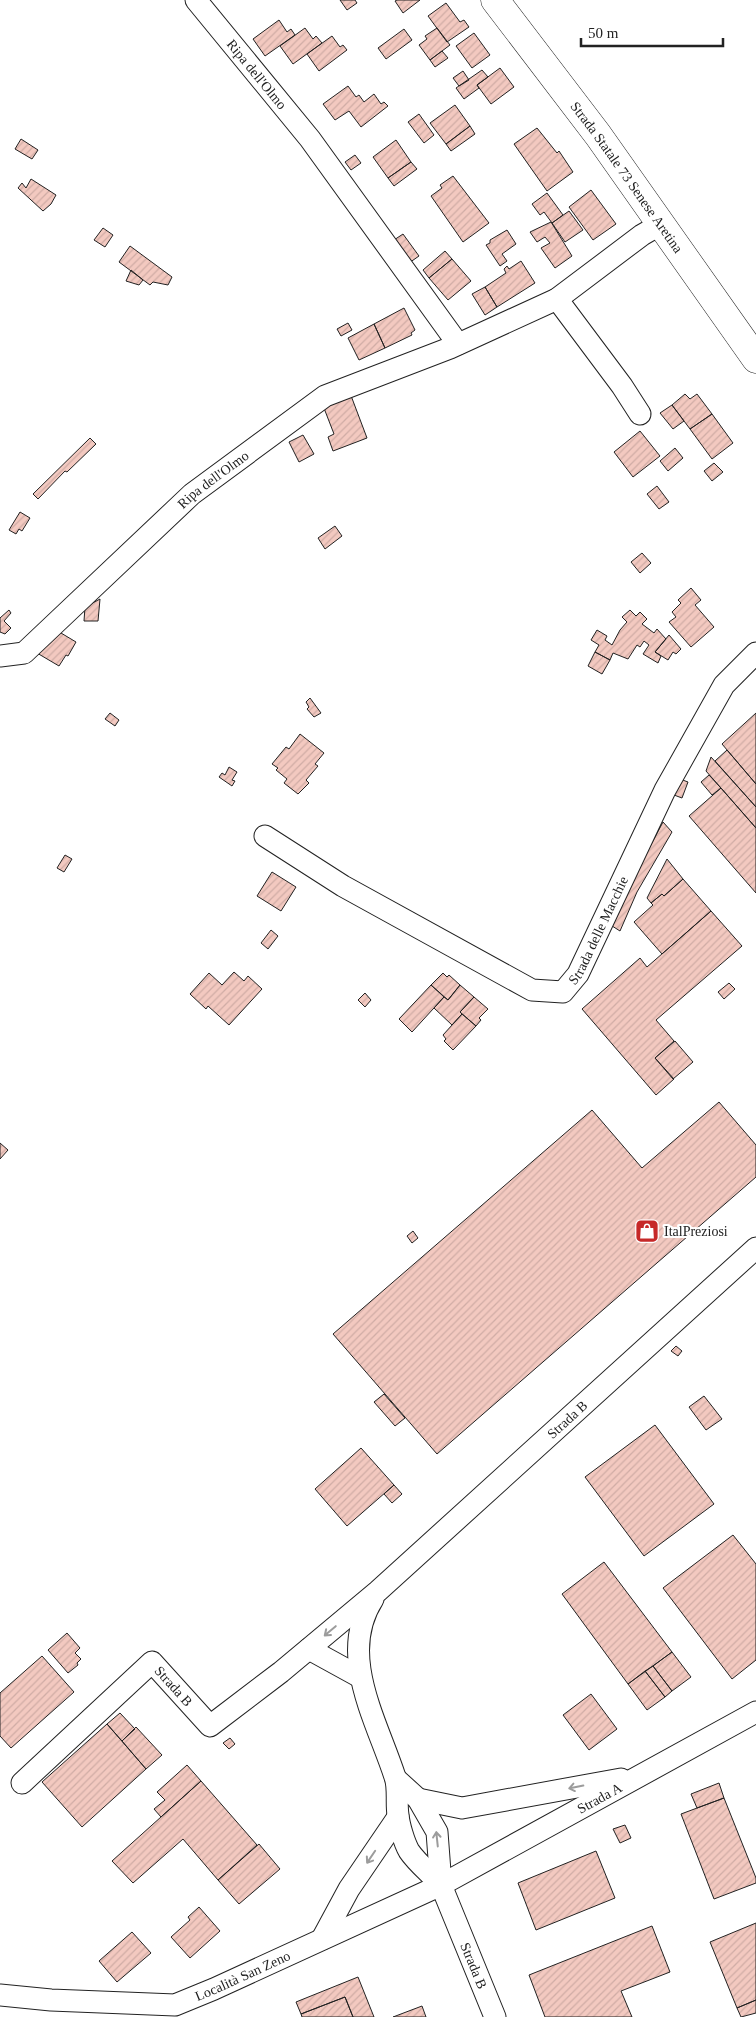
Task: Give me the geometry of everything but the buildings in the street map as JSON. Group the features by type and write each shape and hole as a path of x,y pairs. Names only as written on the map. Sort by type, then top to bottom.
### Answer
{"main road":[{"name":"Strada Statale 73 Senese Aretina","path":"495,0 598,135 756,359"}],"street":[{"name":"Ripa dell'Olmo","path":"196,0 310,139 458,344"},
{"name":"Ripa dell'Olmo","path":"0,656 24,653 192,494 324,396 458,344 557,299 642,234 661,224"},
{"path":"557,299 622,386 640,414"},
{"name":"Strada delle Macchie","path":"265,836 343,886 532,990 563,992 578,974 665,790 724,685 756,652"},
{"name":"Strada B","path":"22,1783 152,1662 210,1726 309,1649 378,1592 756,1248"},
{"name":"Strada B","path":"378,1592 364,1613 359,1634 360,1677 383,1748 396,1779 398,1817 409,1851 441,1884"},
{"path":"309,1649 360,1677"},
{"name":"Strada A","path":"441,1884 756,1712"},
{"path":"418,1799 462,1808 641,1775"},
{"name":"Strada B","path":"396,1779 418,1799 437,1832 441,1884 495,2017"},
{"path":"322,1939 349,1889 398,1817"},
{"name":"Località San Zeno","path":"0,1995 51,2000 176,2005 214,1990 441,1884"}],"place":[{"name":"ItalPreziosi","path":"647,1231"}]}
